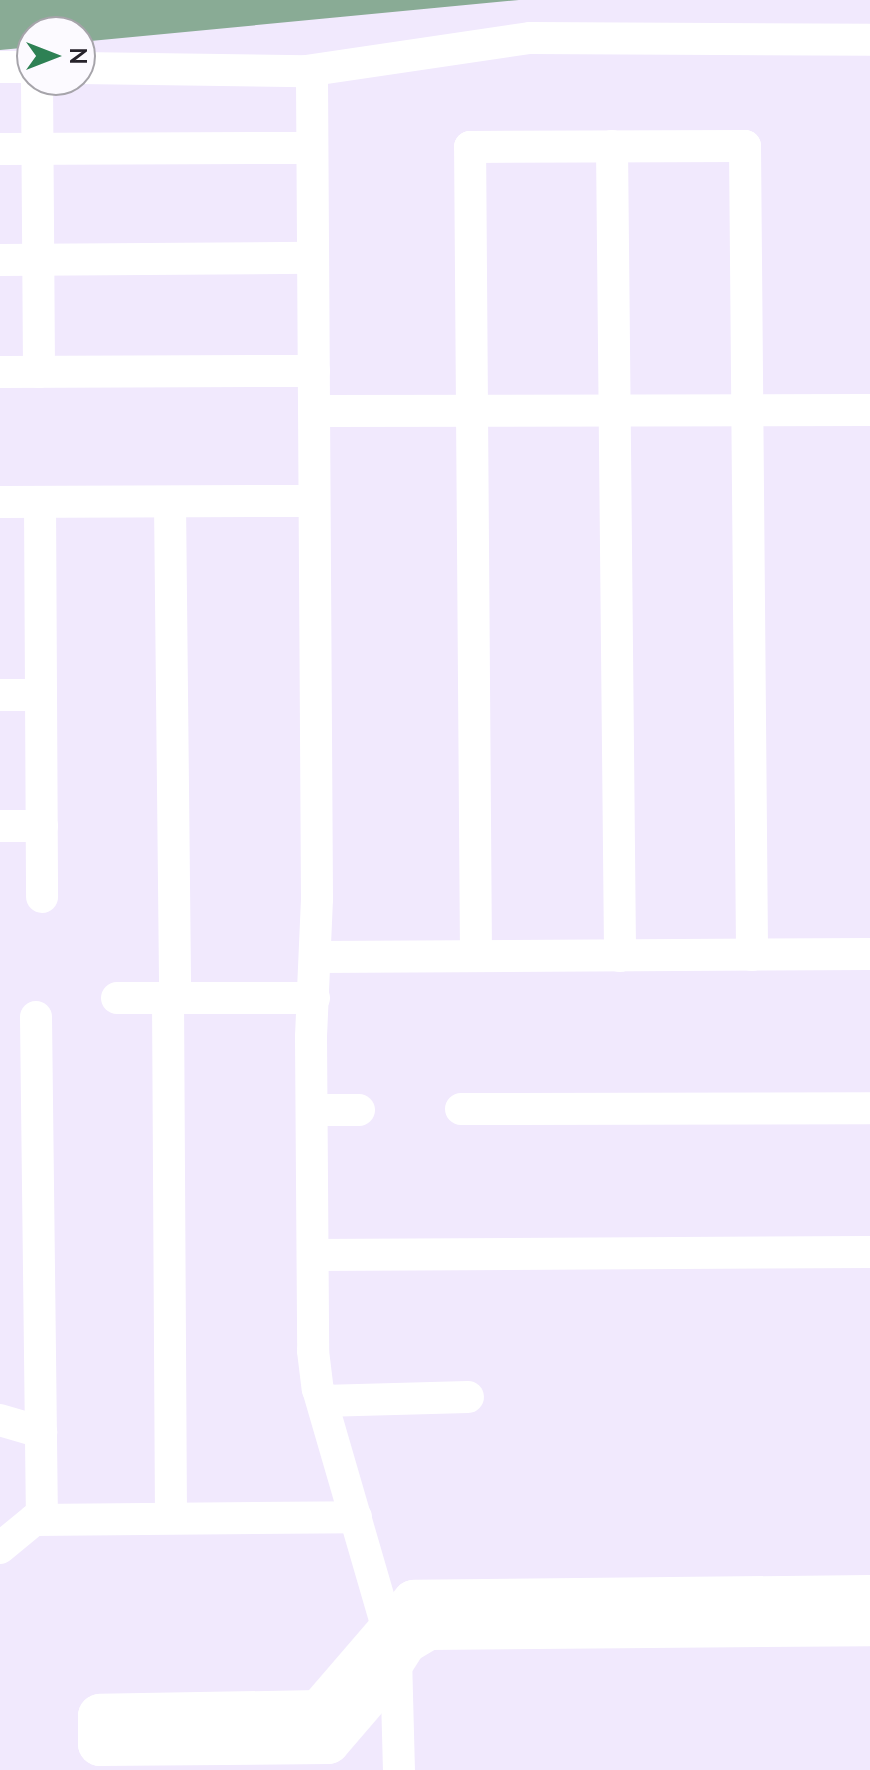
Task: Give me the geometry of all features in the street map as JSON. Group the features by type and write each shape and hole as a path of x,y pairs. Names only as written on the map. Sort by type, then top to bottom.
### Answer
{"street":[{"path":"96,68 306,71 530,38 870,40"},
{"path":"312,80 316,957 312,1110 314,1372 393,1642 399,1770"},
{"path":"35,96 39,372"},
{"path":"612,146 620,956"},
{"path":"476,956 470,147 612,146 745,146 752,955"},
{"path":"0,149 312,148"},
{"path":"0,260 313,258"},
{"path":"0,372 314,371"},
{"path":"314,411 870,410"},
{"path":"0,502 314,501"},
{"path":"40,502 42,897"},
{"path":"170,502 171,1518"},
{"path":"0,695 41,695"},
{"path":"0,826 42,826"},
{"path":"316,957 870,954"},
{"path":"117,998 314,998"},
{"path":"36,1017 42,1519"},
{"path":"461,1109 870,1108"},
{"path":"312,1110 359,1110"},
{"path":"313,1255 870,1252"},
{"path":"322,1401 468,1397"},
{"path":"0,1420 41,1432"},
{"path":"0,1548 24,1524 42,1519 356,1517"},
{"path":"870,1597 420,1601 403,1609 393,1642 328,1742 100,1744 100,1716 313,1714 393,1642 436,1628 870,1624"}],"shaded area":[{"path":"0,0 519,0 96,40 96,16 16,16 16,48 0,50"}]}
